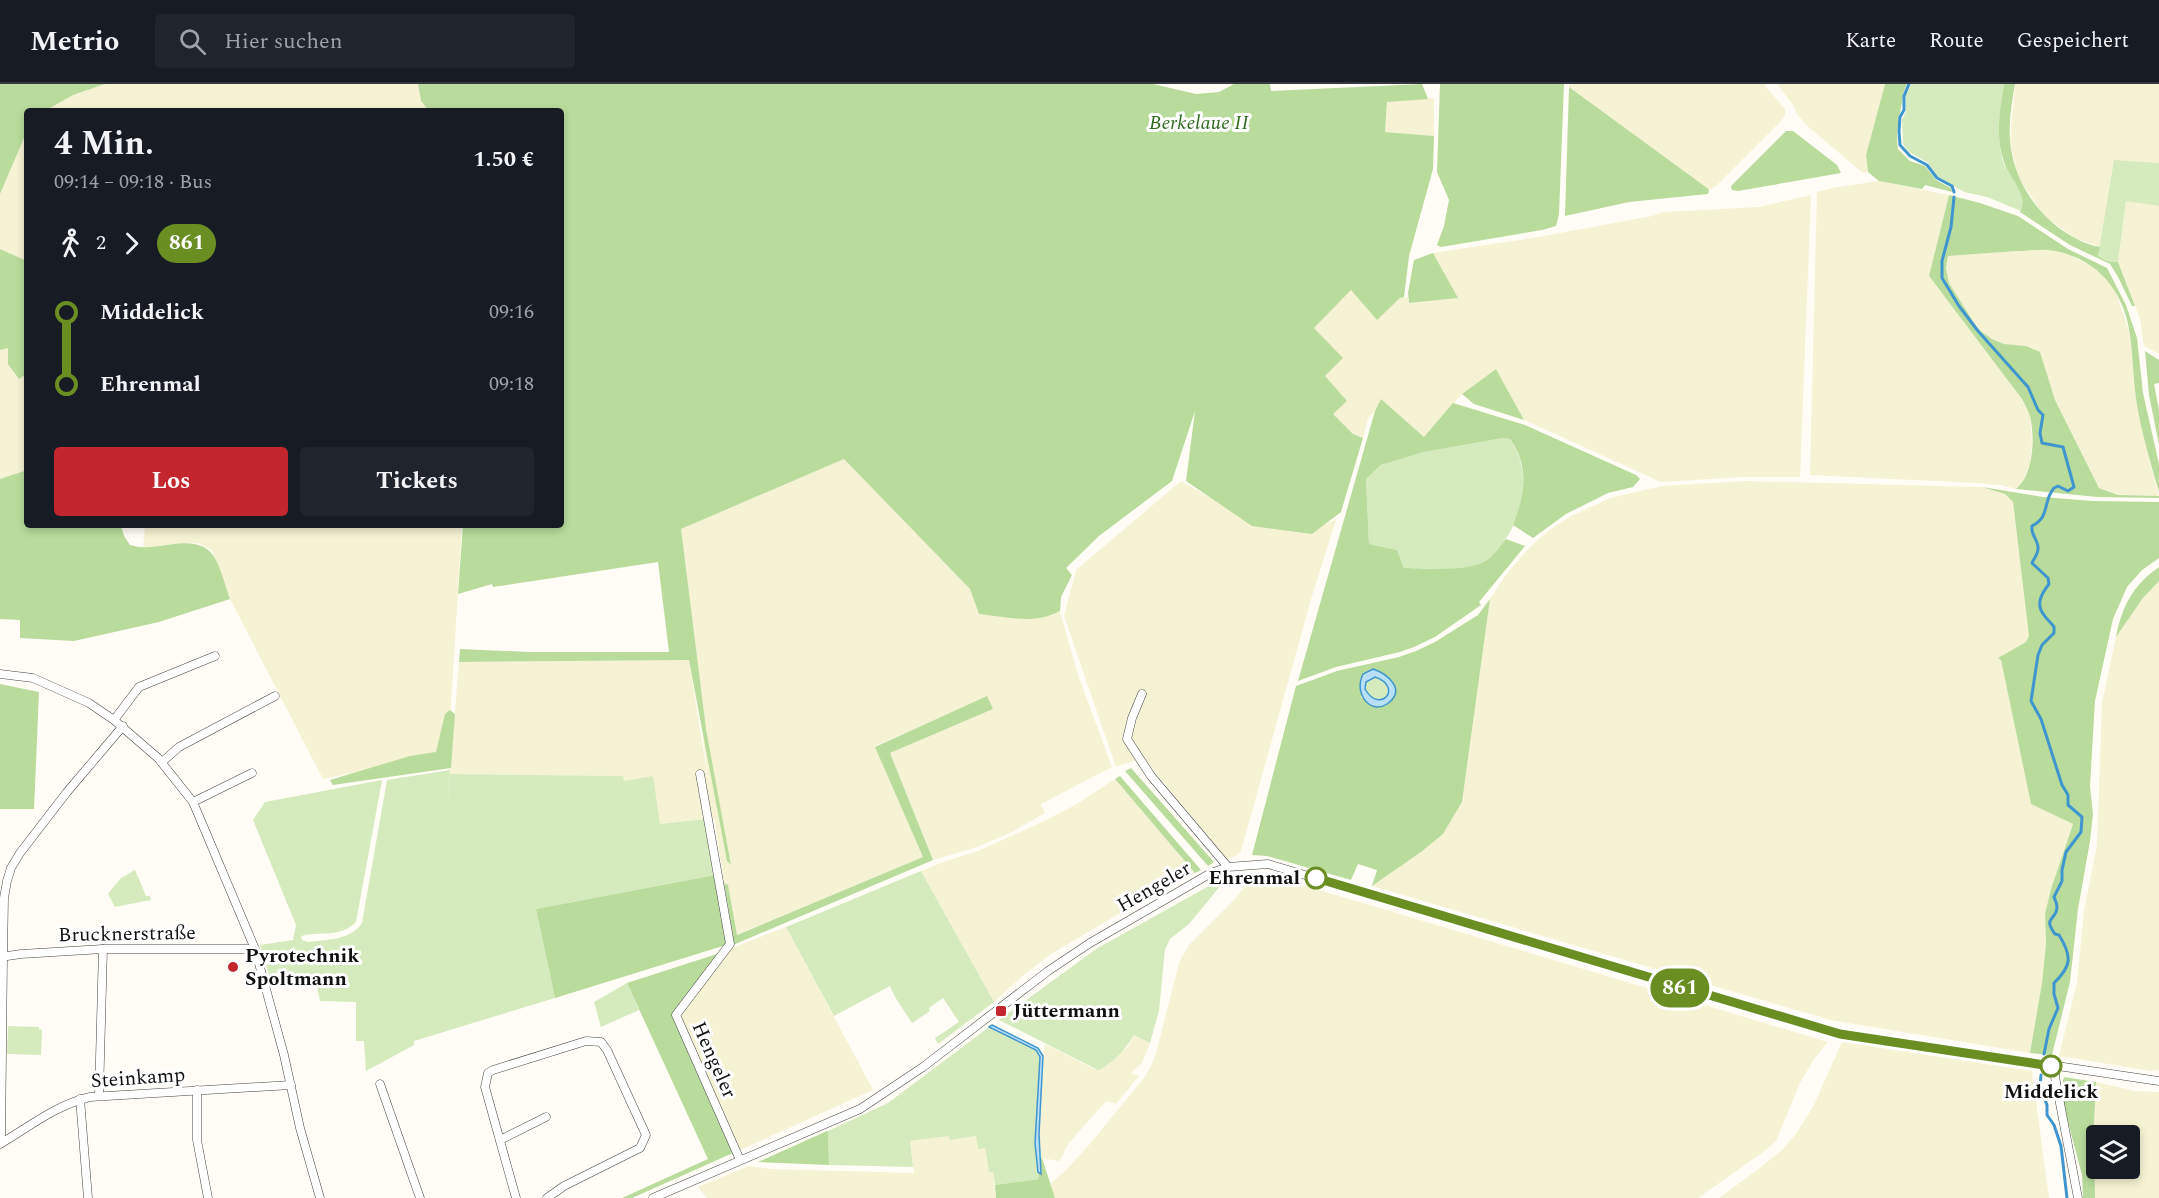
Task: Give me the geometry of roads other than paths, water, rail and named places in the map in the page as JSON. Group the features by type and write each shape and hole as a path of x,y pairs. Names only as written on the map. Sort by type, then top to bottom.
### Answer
{"street":[{"path":"114,720 139,687 214,656"},
{"path":"0,674 33,678 89,703 123,726 162,762 193,802 255,949 320,1198"},
{"path":"1142,694 1132,718 1127,739 1151,776 1228,867"},
{"path":"162,762 179,747 275,696"},
{"path":"1,1143 1,957 4,897 11,868 39,827 123,726"},
{"path":"193,802 252,773"},
{"name":"Hengeler","path":"700,774 730,944 676,1015 740,1160"},
{"name":"Hengeler","path":"653,1198 860,1109 923,1068 1040,977 1090,943 1192,884 1228,867 1268,864 1840,1034 2159,1081"},
{"path":"99,1095 102,949"},
{"name":"Brucknerstraße","path":"1,957 102,949 255,949"},
{"path":"516,1198 485,1087 488,1073 586,1041 601,1042 607,1050 646,1135 645,1142 640,1148 564,1186 547,1198"},
{"path":"2056,1066 2055,1077 2078,1198"},
{"path":"380,1084 420,1198"},
{"name":"Steinkamp","path":"1,1143 45,1115 80,1099 99,1095 291,1085"},
{"path":"197,1090 198,1140 208,1198"},
{"path":"80,1099 88,1198"},
{"path":"500,1140 546,1117"}],"water":[{"path":"1373,669 1389,679 1395,688 1393,699 1381,707 1375,707 1365,701 1360,689 1363,674","holes":["1375,677 1384,681 1389,692 1382,699 1377,700 1365,689 1366,682"]},
{"path":"992,1025 1038,1048 1043,1056 1039,1134 1041,1174 1038,1172 1035,1143 1040,1057 1036,1050 989,1027"}],"waterway":[{"path":"1909,84 1904,96 1904,110 1900,117 1900,145 1910,156 1927,165 1937,178 1952,186 1954,192"},
{"path":"1954,197 1951,227 1942,261 1942,278 1978,331 2028,387 2038,410 2043,415 2040,433 2042,443 2063,447 2074,487 2068,491 2058,486 2054,488 2050,493 2042,518 2032,526 2038,549 2032,563 2048,578 2049,584 2042,595 2040,607 2054,627 2054,633 2042,645 2038,655 2031,701 2041,719 2062,785 2068,795 2068,805 2082,817 2081,832 2066,852 2062,881 2054,897 2056,911 2050,921 2051,928 2063,942 2068,960 2064,971 2054,983 2058,1008 2049,1029 2044,1054"},
{"path":"2041,1075 2040,1087 2047,1105 2047,1115 2054,1125 2061,1146 2067,1198"}],"place":[{"name":"Ehrenmal","path":"1316,878"},
{"name":"Pyrotechnik Spoltmann","path":"233,967"},
{"name":"Jüttermann","path":"1001,1011"},
{"name":"Middelick","path":"2051,1066"}],"park label":[{"name":"Berkelaue II","path":"1199,123"}]}
